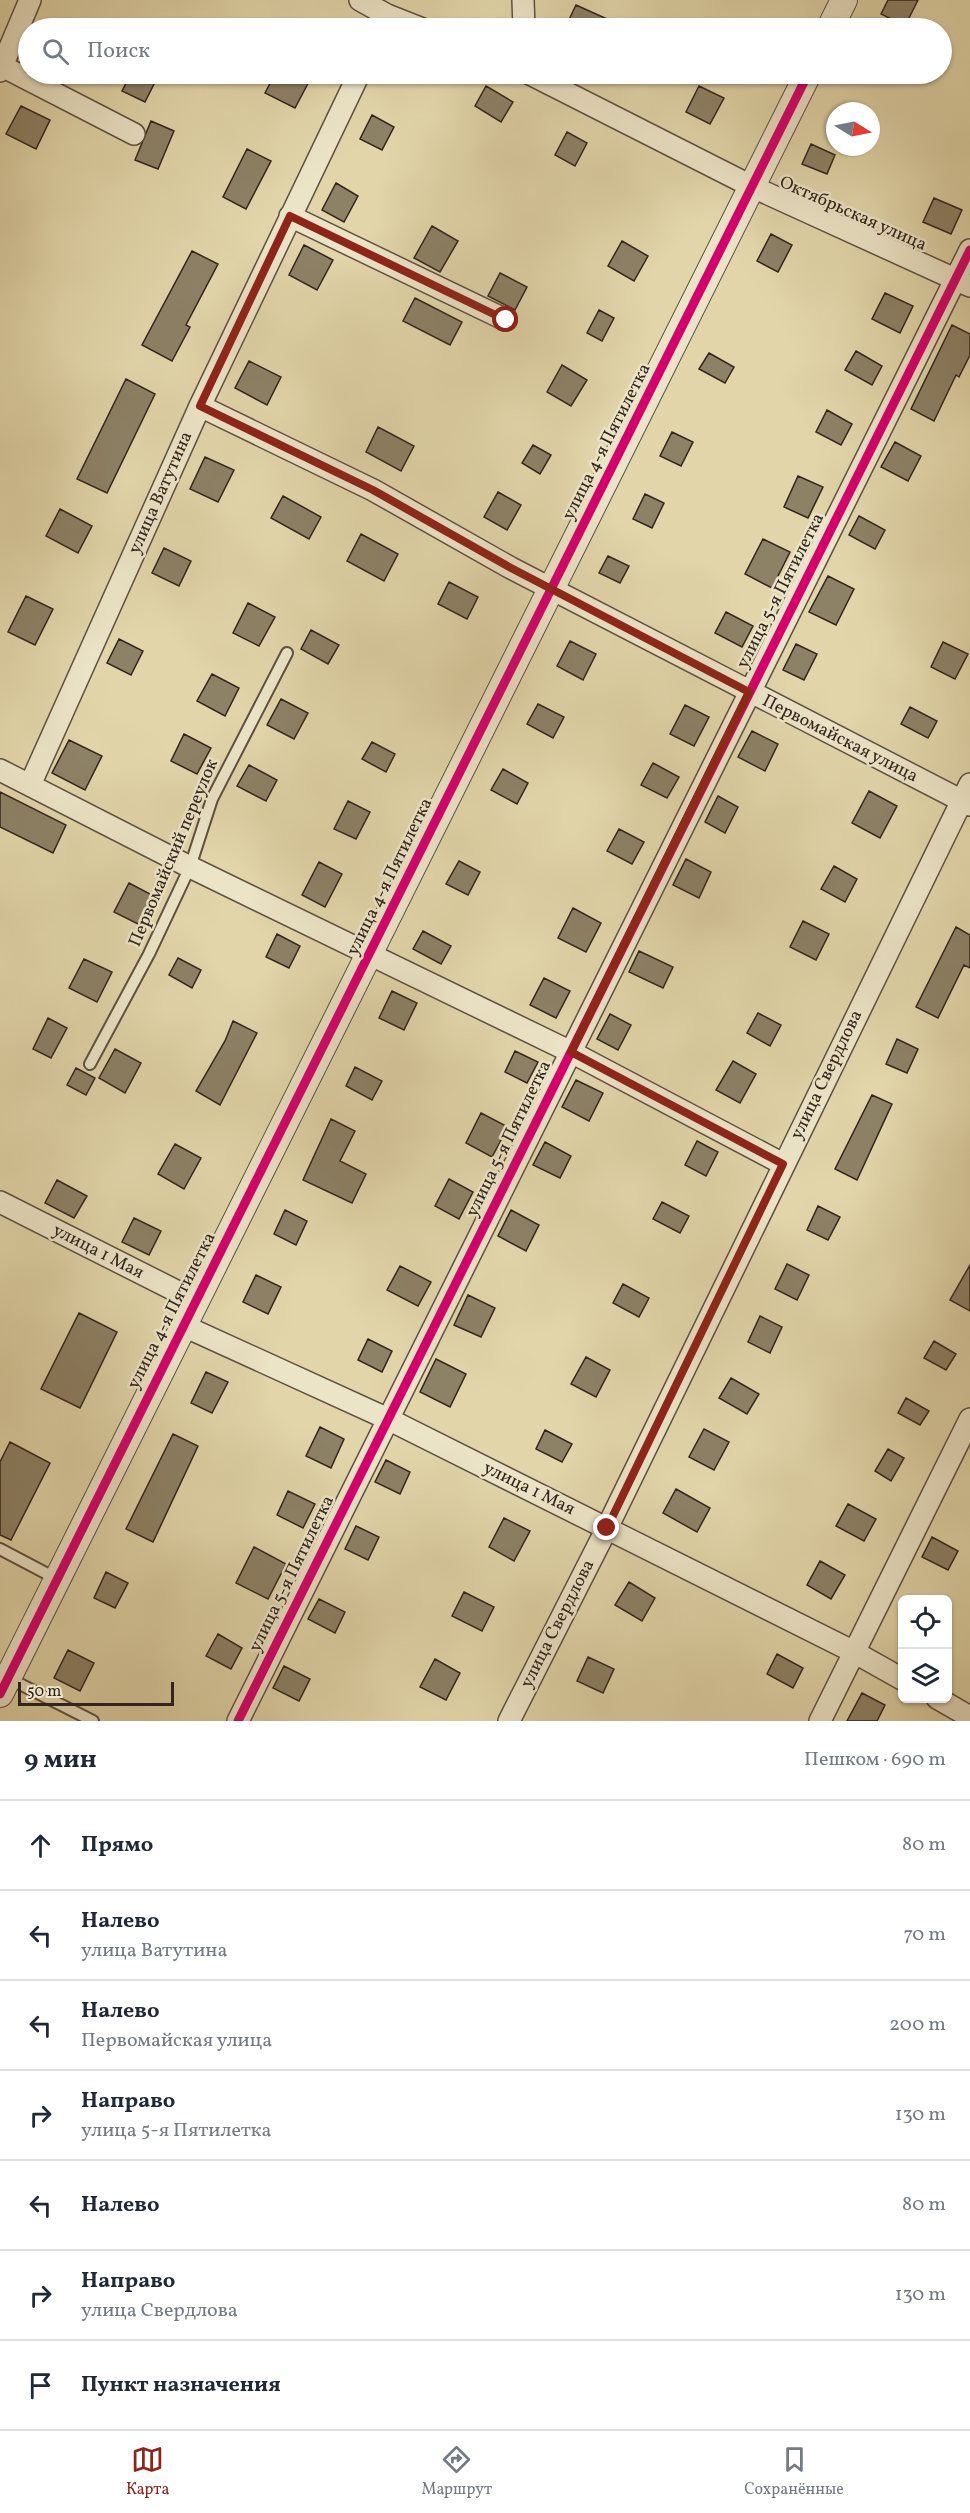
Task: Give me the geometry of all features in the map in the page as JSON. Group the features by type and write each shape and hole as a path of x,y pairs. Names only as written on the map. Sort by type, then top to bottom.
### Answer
{"street":[{"path":"22,18 30,0"},
{"path":"360,0 380,18"},
{"path":"523,0 524,18"},
{"path":"835,18 844,0"},
{"path":"18,29 1,69 18,77"},
{"path":"32,84 134,134"},
{"name":"улица Ватутина","path":"30,785 200,406 354,84"},
{"name":"Октябрьская улица","path":"550,84 753,187 963,282"},
{"name":"улица 4-я Пятилетка","path":"4,1686 803,84"},
{"path":"290,216 506,320"},
{"name":"улица 5-я Пятилетка","path":"238,1721 749,692 963,282 970,250"},
{"name":"Первомайская улица","path":"200,406 373,490 511,568 749,692 967,797"},
{"path":"0,770 370,956 571,1052 783,1164"},
{"name":"улица Свердлова","path":"509,1721 607,1528 783,1164 967,797"},
{"name":"улица 1 Мая","path":"0,1202 196,1301"},
{"name":"улица 1 Мая","path":"184,1326 388,1419 854,1652 898,1676"},
{"path":"820,1721 970,1419"},
{"path":"946,1703 970,1717"}],"lane":[{"name":"Первомайский переулок","path":"90,1064 149,954 190,867 212,799 287,653"},
{"path":"0,1549 57,1580"},
{"path":"4,1686 93,1721"}],"building":[{"path":"888,0 918,0 909,18 889,18 881,14"},
{"path":"576,5 605,18 570,18"},
{"path":"126,84 154,84 145,102 122,91"},
{"path":"270,84 308,84 295,108 265,93"},
{"path":"486,86 513,102 501,122 475,106"},
{"path":"699,86 724,98 710,124 686,112"},
{"path":"21,106 50,120 36,149 6,134"},
{"path":"372,115 394,127 382,150 360,139"},
{"path":"151,121 174,131 158,169 135,160"},
{"path":"567,132 587,143 575,166 555,155"},
{"path":"811,144 826,151 826,156 835,156 827,174 802,164"},
{"path":"247,149 271,161 246,209 223,197"},
{"path":"336,183 358,196 344,222 322,210"},
{"path":"934,198 962,210 951,234 923,222"},
{"path":"432,226 458,241 440,272 414,258"},
{"path":"771,234 792,245 778,272 757,261"},
{"path":"622,241 648,256 634,281 608,266"},
{"path":"304,245 333,260 317,290 289,275"},
{"path":"192,251 218,264 186,325 190,327 172,361 142,345"},
{"path":"500,273 527,287 515,310 488,296"},
{"path":"885,293 913,306 900,333 872,319"},
{"path":"415,298 462,322 450,345 403,321"},
{"path":"599,310 614,318 602,341 587,333"},
{"path":"952,325 970,334 970,355 959,377 956,375 934,421 911,409"},
{"path":"856,351 882,366 872,385 845,370"},
{"path":"709,353 734,367 725,383 699,369"},
{"path":"249,361 281,377 267,405 235,388"},
{"path":"562,365 587,380 571,406 547,392"},
{"path":"126,379 155,394 107,493 77,479"},
{"path":"827,410 852,424 841,445 816,432"},
{"path":"378,427 414,446 401,471 366,452"},
{"path":"672,432 693,442 681,466 660,456"},
{"path":"895,442 921,456 908,481 881,467"},
{"path":"533,445 551,455 540,474 522,463"},
{"path":"205,457 234,470 218,502 190,489"},
{"path":"798,476 823,487 808,518 784,507"},
{"path":"498,492 521,505 507,530 484,517"},
{"path":"645,494 664,503 652,528 633,519"},
{"path":"283,496 321,517 309,539 271,518"},
{"path":"60,509 92,526 78,553 46,536"},
{"path":"859,516 885,530 875,549 849,535"},
{"path":"361,534 398,554 384,581 347,561"},
{"path":"763,539 790,552 772,588 745,574"},
{"path":"164,548 191,561 179,586 152,573"},
{"path":"608,556 629,566 620,583 599,573"},
{"path":"828,576 854,589 836,625 809,612"},
{"path":"449,582 478,597 467,619 438,604"},
{"path":"26,596 53,609 35,645 8,632"},
{"path":"248,603 275,617 259,646 233,633"},
{"path":"726,612 753,626 742,647 715,633"},
{"path":"311,630 339,645 328,664 301,649"},
{"path":"119,639 143,651 131,675 107,663"},
{"path":"570,641 596,654 583,680 557,666"},
{"path":"943,642 968,654 955,679 931,667"},
{"path":"796,644 817,654 804,680 783,670"},
{"path":"212,674 239,688 225,716 197,701"},
{"path":"281,699 308,713 294,739 267,725"},
{"path":"538,704 564,717 553,738 527,724"},
{"path":"685,705 709,717 694,746 670,734"},
{"path":"910,707 937,721 928,738 901,724"},
{"path":"752,731 778,744 765,771 738,757"},
{"path":"184,734 211,748 197,774 171,761"},
{"path":"69,740 102,756 85,790 52,773"},
{"path":"372,742 395,754 386,772 362,759"},
{"path":"653,763 679,777 667,798 641,785"},
{"path":"249,765 277,780 266,801 237,786"},
{"path":"503,769 528,783 517,804 491,790"},
{"path":"869,791 897,806 880,838 852,823"},
{"path":"0,792 66,825 53,853 0,827"},
{"path":"718,796 738,807 725,833 705,822"},
{"path":"348,801 370,812 356,839 334,829"},
{"path":"619,829 644,842 632,864 607,851"},
{"path":"686,859 711,872 699,898 673,885"},
{"path":"459,861 480,872 468,895 446,884"},
{"path":"319,862 342,874 325,907 302,895"},
{"path":"834,866 857,879 845,902 821,889"},
{"path":"129,883 152,895 138,924 114,912"},
{"path":"573,908 601,923 586,952 558,938"},
{"path":"803,921 829,934 816,960 790,947"},
{"path":"956,927 970,935 970,968 964,965 938,1018 916,1007"},
{"path":"423,931 451,946 441,964 413,949"},
{"path":"277,934 300,946 289,968 266,957"},
{"path":"639,951 673,967 663,988 629,972"},
{"path":"178,958 201,970 192,988 169,975"},
{"path":"84,959 112,972 97,1002 69,988"},
{"path":"544,978 570,991 556,1018 530,1005"},
{"path":"392,991 417,1003 404,1030 379,1018"},
{"path":"758,1013 781,1025 770,1046 747,1033"},
{"path":"610,1014 631,1025 618,1050 597,1039"},
{"path":"48,1018 67,1028 51,1058 33,1049"},
{"path":"233,1021 257,1033 220,1105 196,1091 225,1041"},
{"path":"897,1039 918,1049 907,1073 886,1064"},
{"path":"115,1049 141,1063 125,1093 99,1078"},
{"path":"515,1051 538,1062 527,1083 505,1072"},
{"path":"733,1061 756,1074 740,1103 716,1090"},
{"path":"355,1067 382,1081 372,1100 346,1086"},
{"path":"76,1068 95,1078 86,1095 67,1085"},
{"path":"576,1080 603,1093 589,1121 562,1107"},
{"path":"872,1095 892,1104 857,1180 835,1169"},
{"path":"481,1113 508,1127 492,1157 466,1143"},
{"path":"331,1119 355,1131 340,1161 366,1174 352,1203 303,1180"},
{"path":"697,1141 718,1152 706,1176 685,1165"},
{"path":"545,1142 571,1156 560,1178 533,1165"},
{"path":"175,1144 201,1158 184,1189 158,1174"},
{"path":"449,1179 473,1192 459,1219 435,1206"},
{"path":"57,1180 87,1196 74,1218 45,1203"},
{"path":"662,1202 689,1216 680,1233 653,1219"},
{"path":"818,1206 840,1217 828,1240 807,1230"},
{"path":"285,1210 307,1221 296,1245 274,1234"},
{"path":"511,1210 539,1225 526,1251 498,1236"},
{"path":"134,1218 161,1231 149,1255 122,1242"},
{"path":"787,1264 809,1275 797,1300 775,1289"},
{"path":"970,1265 970,1311 950,1300"},
{"path":"400,1266 431,1282 418,1306 387,1290"},
{"path":"256,1275 281,1287 268,1314 243,1302"},
{"path":"623,1284 649,1298 639,1317 613,1303"},
{"path":"468,1295 495,1308 481,1337 454,1325"},
{"path":"79,1313 117,1332 80,1408 41,1389"},
{"path":"760,1316 782,1327 770,1353 748,1342"},
{"path":"368,1339 392,1351 382,1372 358,1360"},
{"path":"934,1341 956,1354 946,1370 924,1358"},
{"path":"586,1357 610,1370 596,1397 571,1384"},
{"path":"436,1359 466,1374 450,1407 420,1392"},
{"path":"206,1372 228,1382 212,1413 191,1403"},
{"path":"731,1378 759,1394 747,1414 719,1398"},
{"path":"906,1398 929,1411 920,1425 898,1413"},
{"path":"320,1427 344,1439 331,1468 306,1456"},
{"path":"704,1429 729,1442 714,1470 689,1457"},
{"path":"545,1430 572,1444 562,1462 536,1449"},
{"path":"173,1434 198,1446 153,1542 126,1529"},
{"path":"10,1442 50,1463 11,1540 0,1535 0,1462"},
{"path":"888,1449 904,1458 891,1481 875,1471"},
{"path":"386,1460 410,1472 400,1494 375,1482"},
{"path":"676,1489 710,1508 697,1532 663,1513"},
{"path":"288,1491 315,1504 303,1528 277,1515"},
{"path":"848,1504 876,1519 864,1541 836,1526"},
{"path":"504,1518 530,1531 514,1561 489,1547"},
{"path":"356,1526 379,1537 368,1560 345,1549"},
{"path":"932,1537 958,1551 948,1570 922,1557"},
{"path":"254,1547 286,1564 268,1599 236,1583"},
{"path":"820,1561 845,1575 831,1599 807,1585"},
{"path":"106,1572 128,1583 115,1608 94,1598"},
{"path":"629,1582 655,1598 642,1621 615,1605"},
{"path":"464,1592 494,1607 482,1631 452,1616"},
{"path":"319,1599 345,1612 335,1633 308,1619"},
{"path":"218,1634 242,1648 231,1669 206,1656"},
{"path":"68,1650 94,1663 80,1691 54,1678"},
{"path":"777,1654 803,1668 793,1688 767,1674"},
{"path":"588,1657 614,1669 603,1693 577,1681"},
{"path":"435,1659 460,1673 446,1700 420,1687"},
{"path":"284,1666 310,1679 299,1701 273,1688"},
{"path":"862,1693 885,1705 877,1721 847,1721"}],"cycle path":[{"path":"0,1694 803,84"},
{"path":"238,1721 970,250"}],"route":[{"path":"506,320 290,216 200,406 373,490 511,568 749,692 571,1052 783,1164 607,1528"}]}
